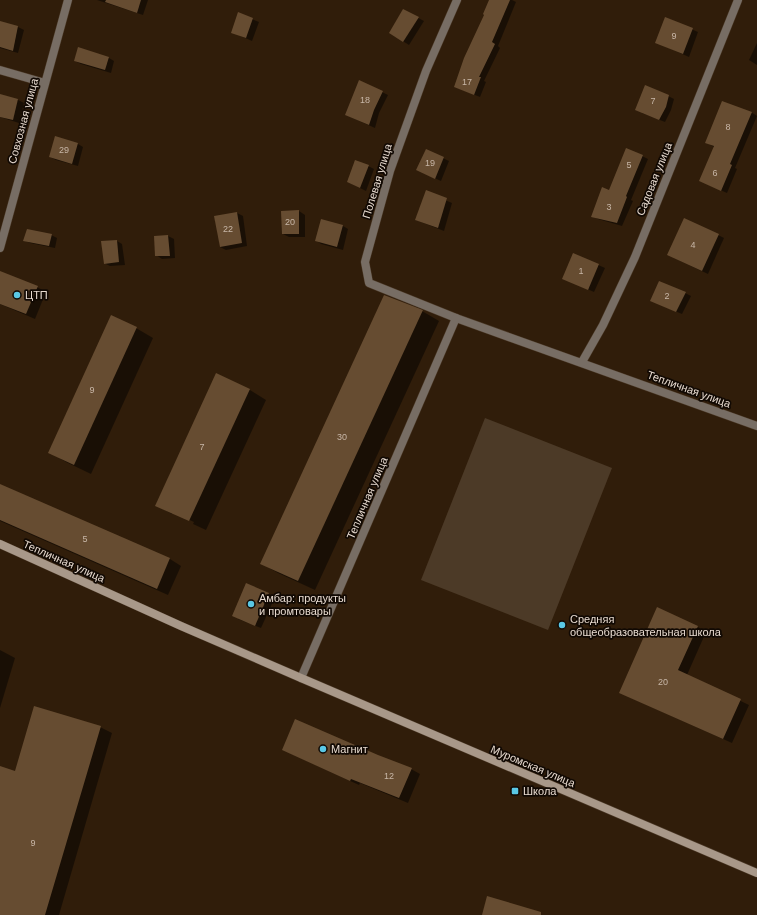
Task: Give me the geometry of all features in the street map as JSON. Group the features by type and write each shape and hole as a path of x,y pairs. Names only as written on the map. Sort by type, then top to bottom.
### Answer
{"street":[{"name":"Совхозная улица","path":"0,248 68,0"},
{"name":"Полевая улица","path":"456,318 369,283 365,262 390,171 426,71 457,0"},
{"name":"Садовая улица","path":"582,362 603,325 635,257 738,0"},
{"path":"0,70 45,83"},
{"name":"Тепличная улица","path":"0,544 301,678 456,318 757,426"},
{"name":"Муромская улица","path":"301,678 757,873"}],"shaded area":[{"path":"485,418 612,468 548,630 421,580"}],"building":[{"path":"106,0 141,0 137,13 105,2"},
{"path":"489,0 510,0 492,42 495,44 479,77 481,77 474,95 454,87 464,58 484,15 483,14"},
{"path":"403,9 419,17 403,42 389,33"},
{"path":"238,12 253,18 246,38 231,33"},
{"path":"665,17 693,28 683,54 655,43"},
{"path":"0,21 18,26 13,51 0,47"},
{"path":"78,47 109,57 105,70 74,61"},
{"path":"359,80 383,91 369,125 345,115"},
{"path":"645,85 669,95 666,107 659,120 635,110"},
{"path":"0,94 18,99 13,120 0,117"},
{"path":"722,101 752,112 730,164 732,165 721,191 699,181 714,146 705,143"},
{"path":"55,136 78,143 72,164 49,157"},
{"path":"626,148 643,155 626,196 627,197 617,223 591,217 602,187 609,190"},
{"path":"426,149 444,157 435,179 416,170"},
{"path":"355,160 369,165 360,188 347,182"},
{"path":"426,190 447,198 438,228 415,220"},
{"path":"299,210 299,234 282,234 281,211"},
{"path":"237,212 242,243 220,247 214,216"},
{"path":"684,218 719,234 702,271 667,255"},
{"path":"321,219 343,225 337,247 315,241"},
{"path":"27,229 52,234 49,246 23,241"},
{"path":"168,235 170,256 155,256 154,236"},
{"path":"117,240 119,262 104,264 101,241"},
{"path":"573,253 599,264 588,290 562,279"},
{"name":"ЦТП","path":"0,271 38,286 26,314 0,304"},
{"path":"659,281 686,292 676,312 650,301"},
{"path":"384,295 423,310 298,581 260,564"},
{"path":"111,315 137,327 74,465 48,453"},
{"path":"216,373 250,389 189,521 155,506"},
{"path":"0,484 170,558 157,589 0,520"},
{"name":"Амбар: продукты и промтовары","path":"246,583 269,593 255,626 232,616"},
{"path":"657,607 698,626 678,670 741,699 723,739 619,693"},
{"path":"34,706 101,726 45,915 0,915 0,766 15,771"},
{"path":"295,719 412,768 399,798 351,779 350,781 282,750"},
{"path":"487,896 541,912 541,915 482,915"}],"place":[{"name":"ЦТП","path":"17,295"},
{"name":"Амбар: продукты и промтовары","path":"251,604"},
{"name":"Средняя общеобразовательная школа","path":"562,625"},
{"name":"Магнит","path":"323,749"},
{"name":"Школа","path":"515,791"}]}
